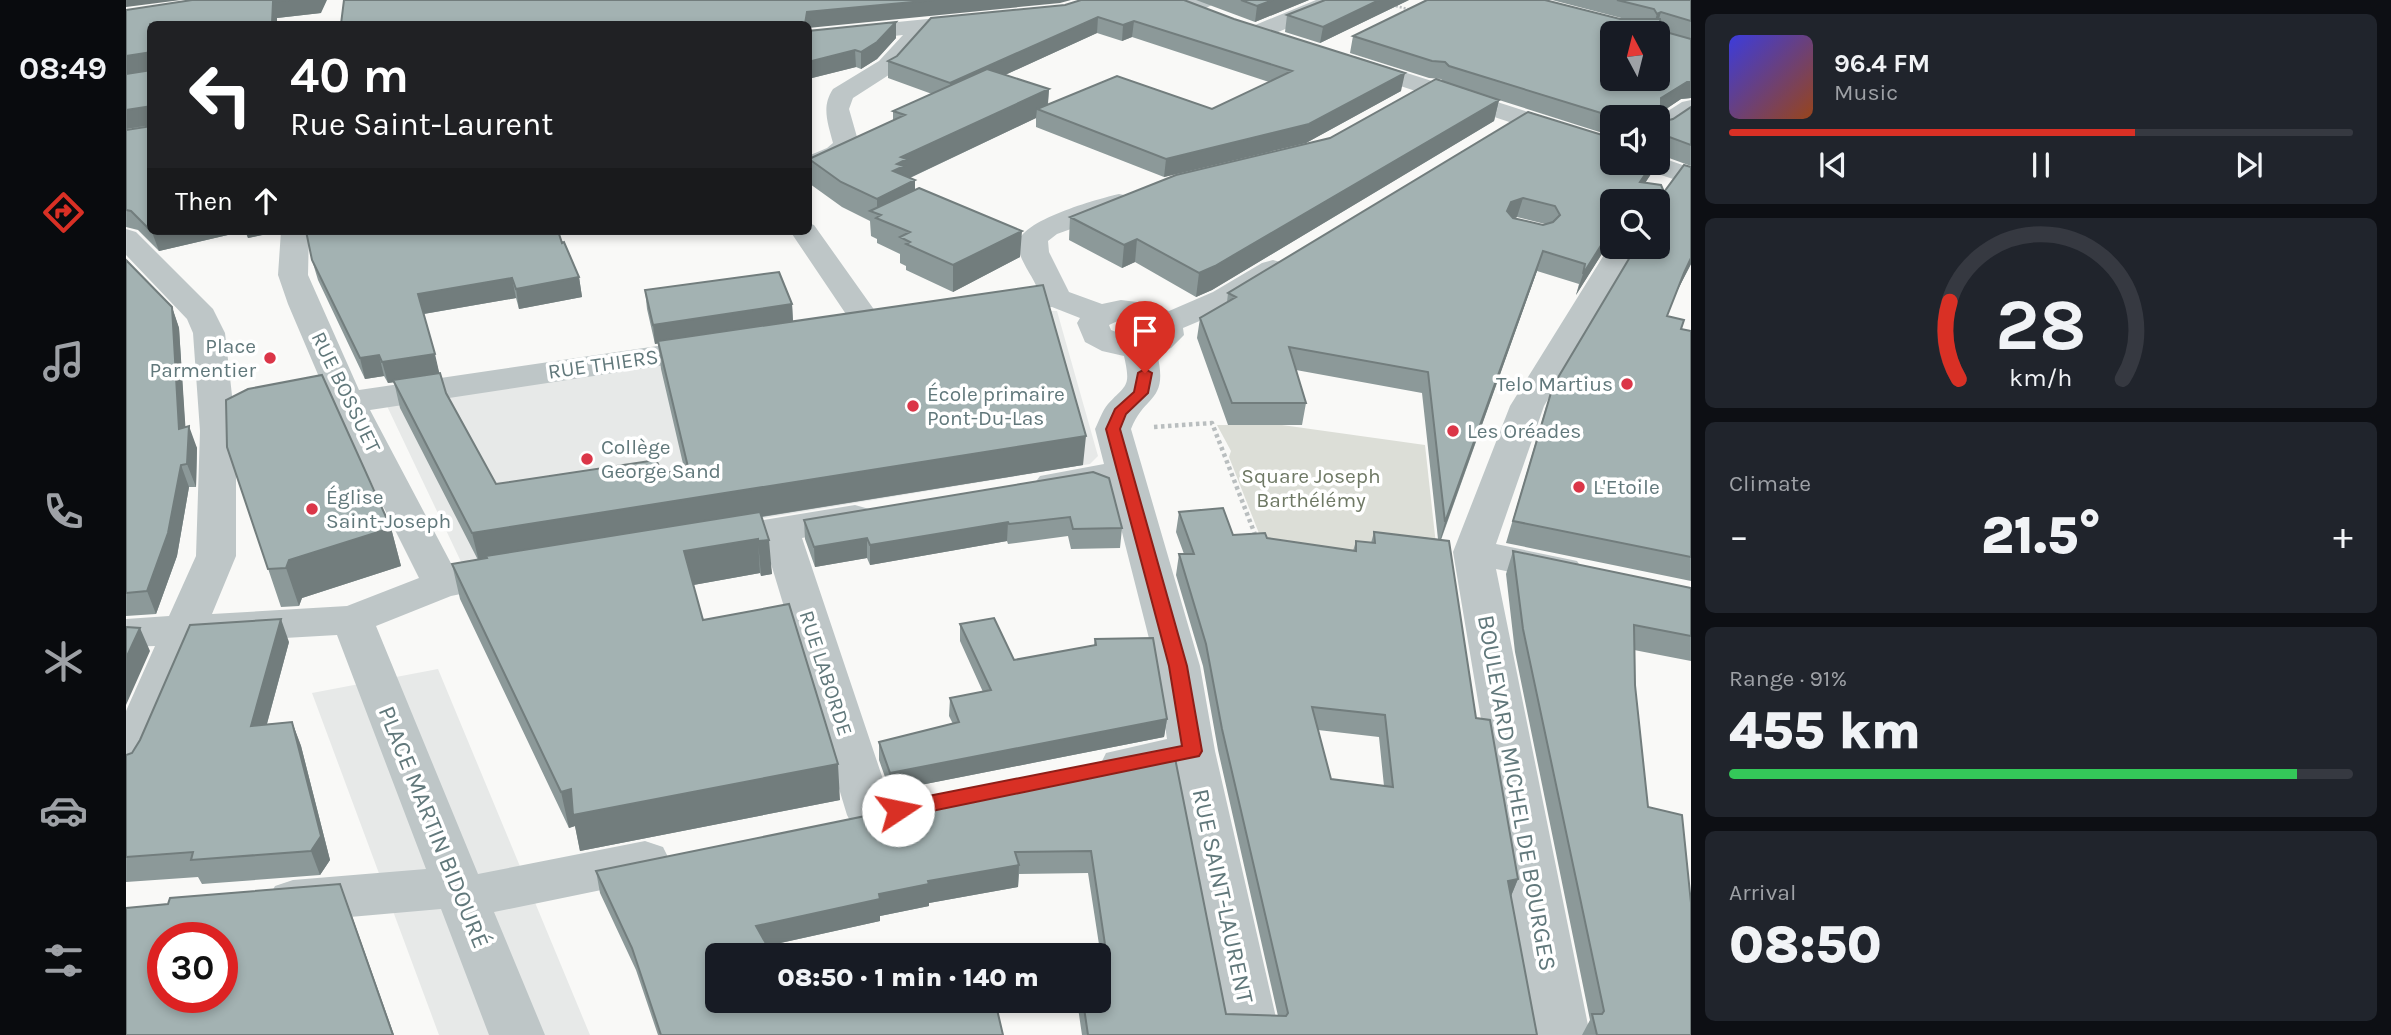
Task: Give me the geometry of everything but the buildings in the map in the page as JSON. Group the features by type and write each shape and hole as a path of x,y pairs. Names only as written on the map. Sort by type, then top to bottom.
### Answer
{"street":[{"path":"1256,33 1334,0"},
{"path":"1201,10 1256,33 1294,45"},
{"path":"812,38 1005,18"},
{"path":"812,164 835,154 846,144 836,109 842,94 887,66 925,26"},
{"path":"1332,57 1432,87 1600,144"},
{"path":"1403,103 1432,87"},
{"path":"1670,121 1691,107"},
{"path":"1488,138 1522,117"},
{"path":"1055,297 1052,282 1032,247 1033,238 1047,228 1141,194"},
{"path":"807,235 869,325"},
{"path":"126,238 202,316 209,333 230,419 216,556 126,762"},
{"name":"RUE BOSSUET","path":"304,243 293,275 348,397 442,583"},
{"path":"1166,324 1224,299 1293,257"},
{"path":"1595,577 1473,552 1527,406 1608,259"},
{"path":"962,311 1055,297 1101,315"},
{"path":"1121,309 1153,314 1166,324 1168,335 1157,344 1139,348 1108,343 1096,335 1093,323 1101,315 1121,309"},
{"name":"RUE THIERS","path":"348,397 746,343"},
{"path":"1013,491 1118,451 1120,412 1141,393 1145,373 1139,348"},
{"path":"306,401 348,397"},
{"name":"RUE SAINT-LAURENT","path":"1118,451 1178,666 1192,751 1252,1035"},
{"path":"685,545 890,511"},
{"name":"RUE LABORDE","path":"780,530 871,815"},
{"name":"BOULEVARD MICHEL DE BOURGES","path":"1473,552 1562,1035"},
{"path":"216,556 231,628"},
{"path":"126,633 352,620 442,583 536,568"},
{"name":"PLACE MARTIN BIDOURÉ","path":"352,620 517,1035"},
{"path":"1085,773 1192,751"},
{"path":"250,904 460,893 680,854"}],"path":[{"path":"1387,3 1412,10"},
{"path":"1118,451 1212,423 1258,543"}],"shaded area":[{"path":"1041,311 1057,311 1098,456 1090,464 464,568 386,404"},
{"path":"438,669 590,1035 439,1035 312,693"}],"green space":[{"name":"Square Joseph Barthélémy","path":"1217,425 1282,425 1425,445 1438,563 1262,541 1229,457 1231,451"}],"place":[{"name":"Place Parmentier","path":"270,358"},
{"name":"Telo Martius","path":"1627,384"},
{"name":"École primaire Pont-Du-Las","path":"913,406"},
{"name":"Les Oréades","path":"1453,431"},
{"name":"Collège George Sand","path":"587,459"},
{"name":"L'Etoile","path":"1579,487"},
{"name":"Église Saint-Joseph","path":"312,509"}],"route":[{"path":"898,810 1192,751 1178,666 1113,429 1120,412 1141,393 1145,373"}]}
